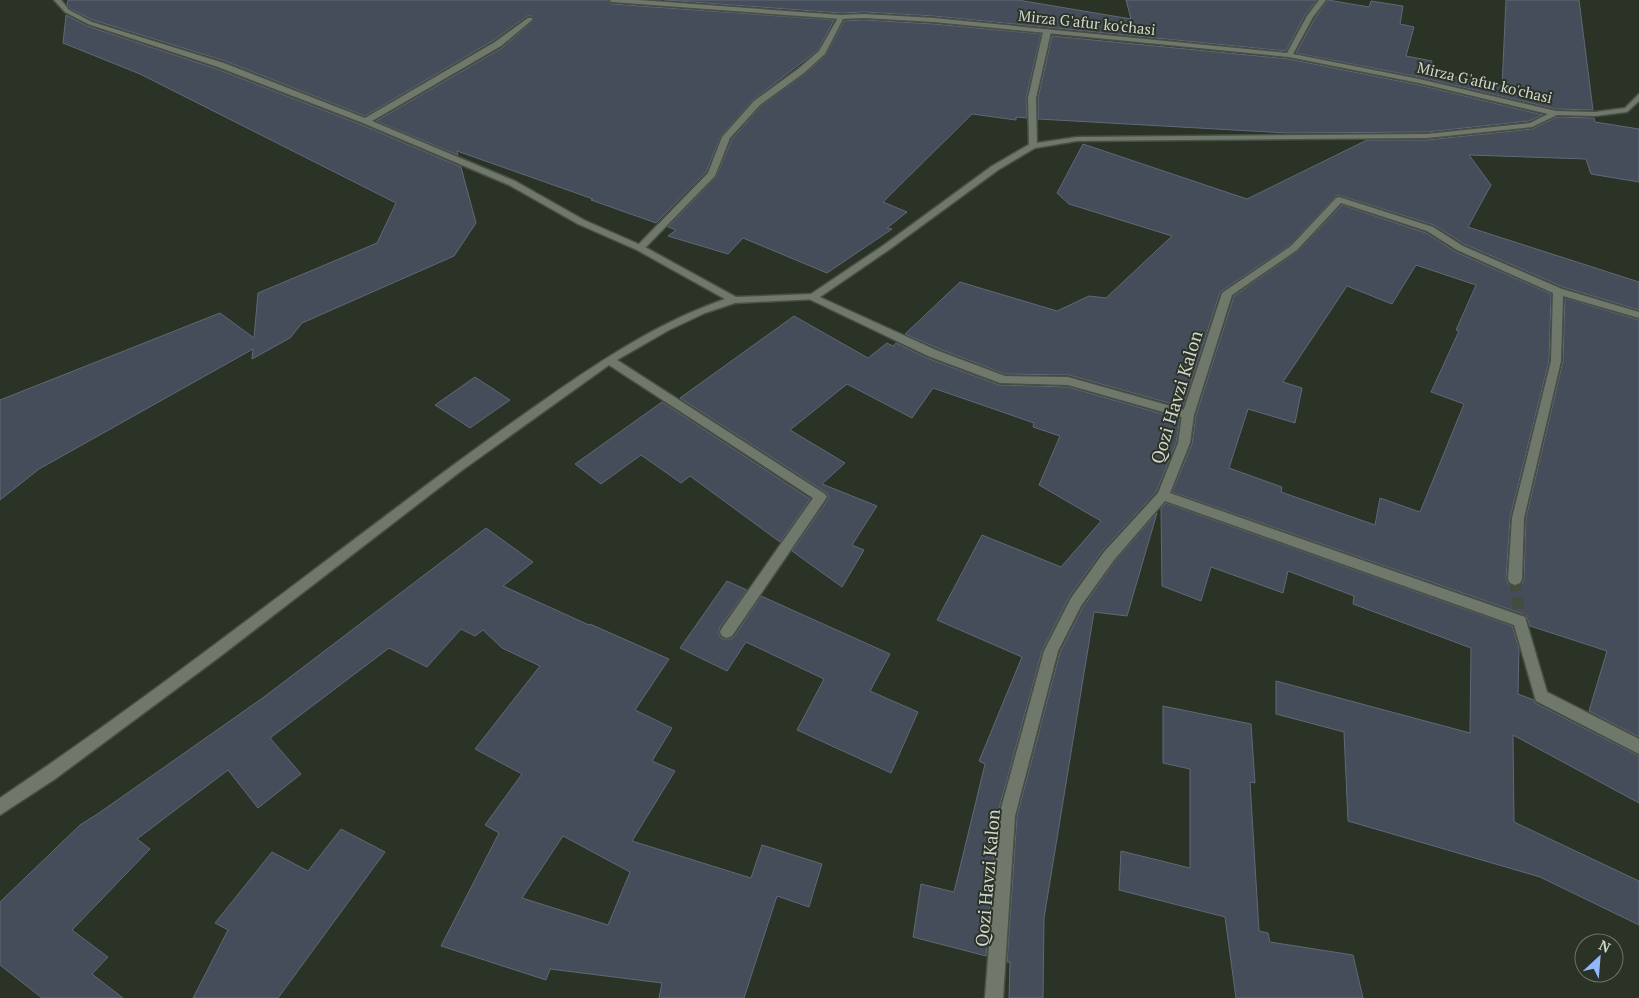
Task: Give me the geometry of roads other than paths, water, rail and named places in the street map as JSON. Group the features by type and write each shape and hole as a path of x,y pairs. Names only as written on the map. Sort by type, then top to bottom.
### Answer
{"street":[{"path":"57,0 67,11 90,24 220,65 366,121 512,183 582,222 640,248 734,300"},
{"name":"Mirza G'afur ko'chasi","path":"612,0 841,17 934,20 1289,55 1419,81 1556,112 1595,114 1627,110 1639,96"},
{"path":"1289,55 1310,16 1323,0"},
{"path":"640,248 712,174 726,137 757,103 801,71 822,52 841,17"},
{"path":"366,121 498,44 530,19"},
{"path":"1033,146 1032,98 1047,32"},
{"path":"813,297 887,247 995,168 1033,146 1076,139 1427,136 1532,124 1556,112"},
{"name":"Qozi Havzi Kalon","path":"994,998 1008,816 1051,651 1061,628 1076,602 1109,556 1163,495 1184,443 1188,416 1227,293 1294,248 1340,200 1430,229 1460,248 1558,291 1639,315"},
{"path":"1515,579 1518,518 1556,361 1558,291"},
{"path":"0,807 49,774 213,654 457,468 609,360 664,328 701,311 734,300 813,297 932,354 1004,380 1068,381 1188,416"},
{"path":"609,360 821,497 727,632"},
{"path":"1163,495 1520,621 1541,696 1639,747"}],"tunnel":[{"path":"1515,579 1520,621"}]}
